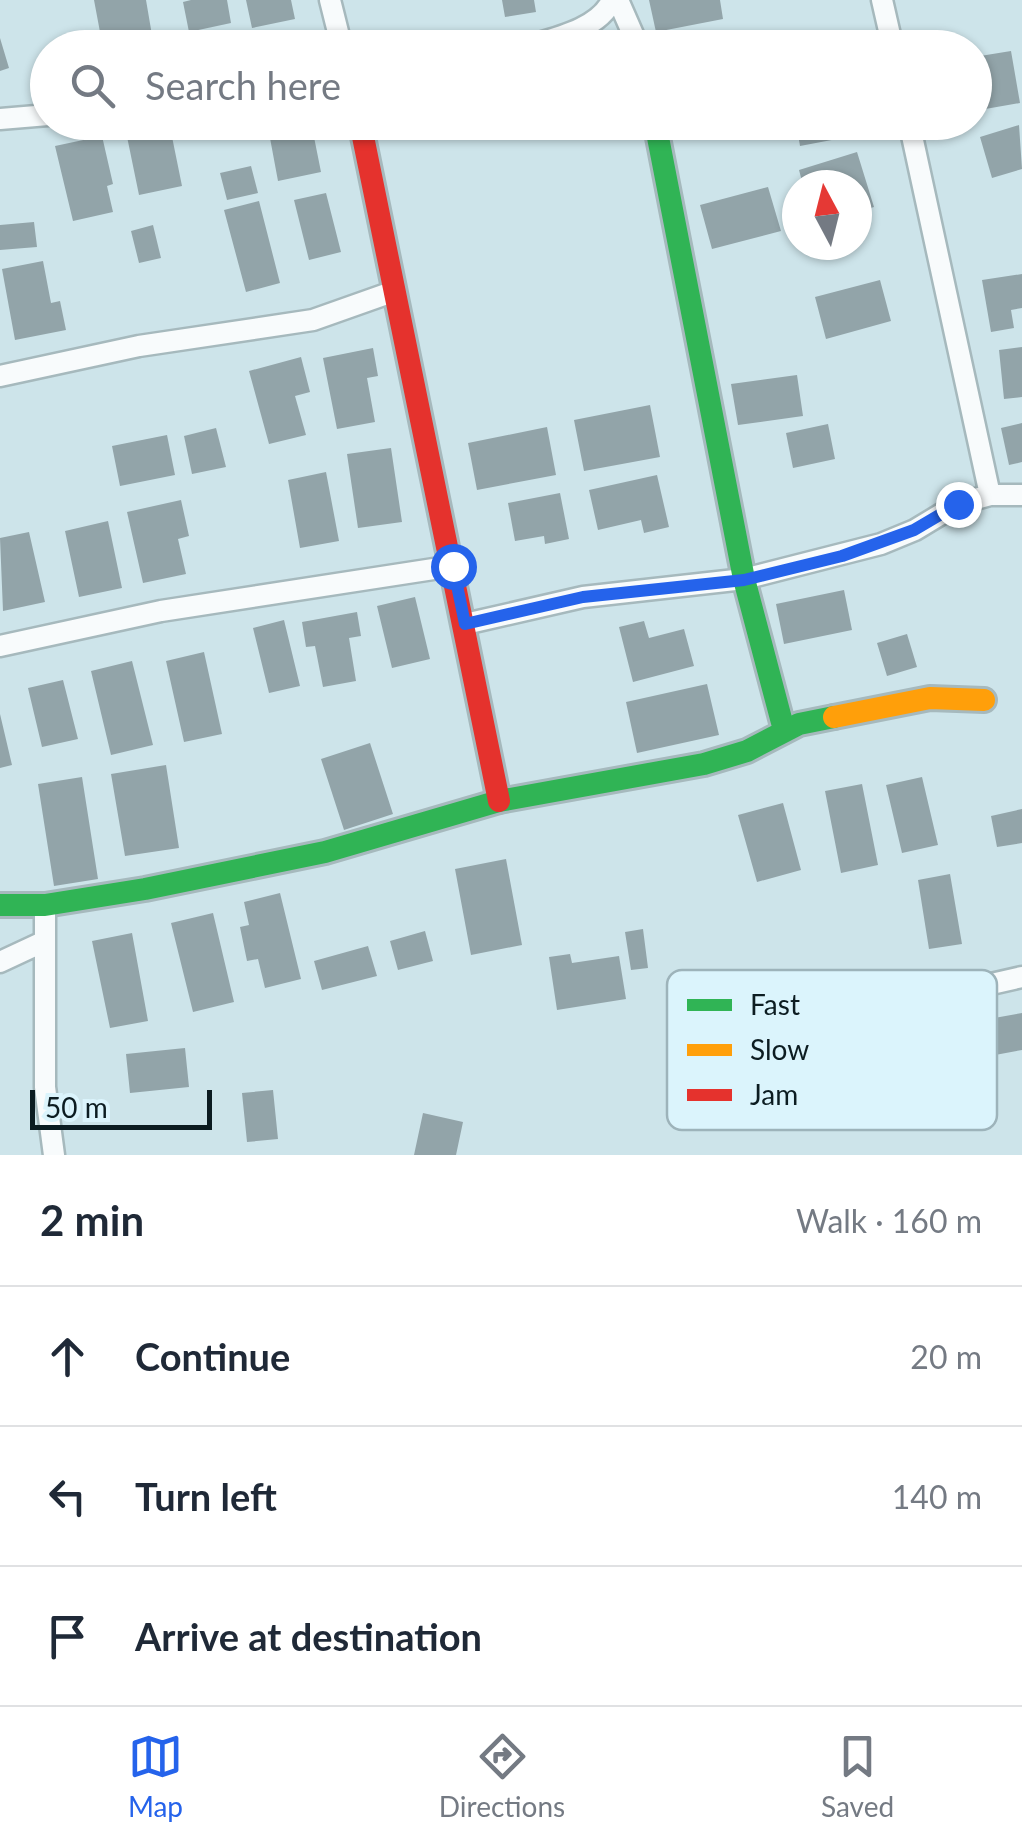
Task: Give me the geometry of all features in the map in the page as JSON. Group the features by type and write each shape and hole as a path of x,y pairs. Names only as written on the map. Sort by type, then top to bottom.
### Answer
{"street":[{"path":"330,0 338,30"},
{"path":"573,30 606,12 615,0 631,30"},
{"path":"882,0 889,30"},
{"path":"0,119 30,116"},
{"path":"364,140 499,801"},
{"path":"658,140 744,580 784,730"},
{"path":"914,140 990,495"},
{"path":"0,376 140,346 313,320 395,291"},
{"path":"465,624 583,597 744,580 881,544 958,504 990,495 1022,495"},
{"path":"0,646 238,598 453,566"},
{"path":"0,904 45,905 146,889 325,852 499,801 704,764 746,750 799,724 930,698 984,700"},
{"path":"45,905 45,1088 54,1155"},
{"path":"0,962 45,941"},
{"path":"997,983 1022,977"}],"building":[{"path":"94,0 146,0 151,30 100,30"},
{"path":"227,0 231,23 189,30 183,2"},
{"path":"246,0 291,0 295,19 252,28"},
{"path":"502,0 534,0 536,12 505,17"},
{"path":"649,0 720,0 723,19 656,30"},
{"path":"0,38 9,68 0,71"},
{"path":"1011,51 1020,103 992,108 992,54"},
{"path":"1019,125 1022,169 992,178 981,140 992,140 992,133"},
{"path":"103,140 113,184 107,186 113,212 73,221 55,146"},
{"path":"128,140 173,140 182,186 139,195"},
{"path":"270,140 315,140 321,172 278,181"},
{"path":"799,140 832,140 800,146"},
{"path":"857,152 863,170 799,170"},
{"path":"251,166 258,193 227,200 220,173"},
{"path":"768,187 781,231 712,249 700,205"},
{"path":"326,193 341,252 309,260 294,200"},
{"path":"259,201 280,283 246,292 224,210"},
{"path":"34,222 37,247 0,250 0,225"},
{"path":"153,225 161,258 139,263 131,231"},
{"path":"43,261 51,303 60,301 66,330 15,340 2,269"},
{"path":"1022,274 1022,308 1011,310 1014,328 991,332 982,280"},
{"path":"880,280 891,321 826,339 815,297"},
{"path":"1022,347 1022,397 1004,399 999,350"},
{"path":"373,348 378,376 367,378 375,422 337,429 323,358"},
{"path":"301,357 310,392 295,396 306,435 269,444 249,371"},
{"path":"797,375 803,416 738,425 731,384"},
{"path":"650,405 660,457 584,471 574,420"},
{"path":"1022,423 1022,462 1009,465 1001,428"},
{"path":"828,424 835,459 793,468 786,433"},
{"path":"547,427 556,475 477,490 468,443"},
{"path":"216,428 226,467 192,474 184,436"},
{"path":"167,435 175,475 120,486 112,446"},
{"path":"391,448 402,522 358,528 347,454"},
{"path":"326,472 339,541 300,548 288,480"},
{"path":"657,475 669,527 644,533 641,520 598,530 589,490"},
{"path":"560,493 569,539 545,544 544,536 515,541 508,503"},
{"path":"181,500 189,536 178,539 186,574 143,583 127,512"},
{"path":"108,521 122,588 79,597 65,531"},
{"path":"29,532 45,602 3,611 0,538"},
{"path":"844,590 852,630 784,644 776,604"},
{"path":"415,597 430,659 392,668 377,606"},
{"path":"357,612 361,636 349,638 356,681 323,687 315,646 306,647 302,622"},
{"path":"284,620 300,686 269,693 253,628"},
{"path":"644,621 649,638 684,629 694,666 633,682 619,627"},
{"path":"907,634 917,667 887,676 877,643"},
{"path":"204,652 222,734 184,742 166,661"},
{"path":"132,661 153,745 111,755 91,671"},
{"path":"63,680 78,739 42,747 28,688"},
{"path":"707,684 719,735 637,753 626,702"},
{"path":"0,714 12,765 0,768"},
{"path":"370,743 393,814 344,830 321,759"},
{"path":"166,765 179,848 125,856 111,774"},
{"path":"82,777 98,879 54,886 38,784"},
{"path":"922,777 938,845 902,853 886,785"},
{"path":"862,784 878,865 841,873 825,791"},
{"path":"783,803 801,870 757,882 738,815"},
{"path":"1022,809 1022,843 997,847 991,816"},
{"path":"506,859 522,945 471,955 455,869"},
{"path":"950,874 962,944 929,949 918,880"},
{"path":"280,893 301,979 265,988 258,959 247,961 240,927 249,925 244,902"},
{"path":"213,913 234,1002 193,1012 171,923"},
{"path":"643,929 648,968 631,970 625,932"},
{"path":"425,931 433,961 398,970 390,941"},
{"path":"132,933 148,1021 110,1028 92,941"},
{"path":"368,946 377,976 322,990 314,961"},
{"path":"570,954 572,963 619,956 626,999 557,1010 549,957"},
{"path":"1022,1013 1022,1050 997,1055 997,1018"},
{"path":"185,1048 189,1087 130,1093 126,1054"},
{"path":"273,1090 278,1139 247,1142 242,1093"},
{"path":"423,1113 463,1122 456,1155 414,1155"}],"traffic: fast":[{"path":"659,140 744,579 784,730"},
{"path":"0,905 45,905 145,889 325,852 499,801 704,764 747,751 799,724 834,717"}],"traffic: slow":[{"path":"834,717 930,698 984,700"}],"traffic: jam":[{"path":"364,140 499,801"}],"route":[{"path":"453,566 465,624 583,597 744,580 881,544 958,504"}]}
